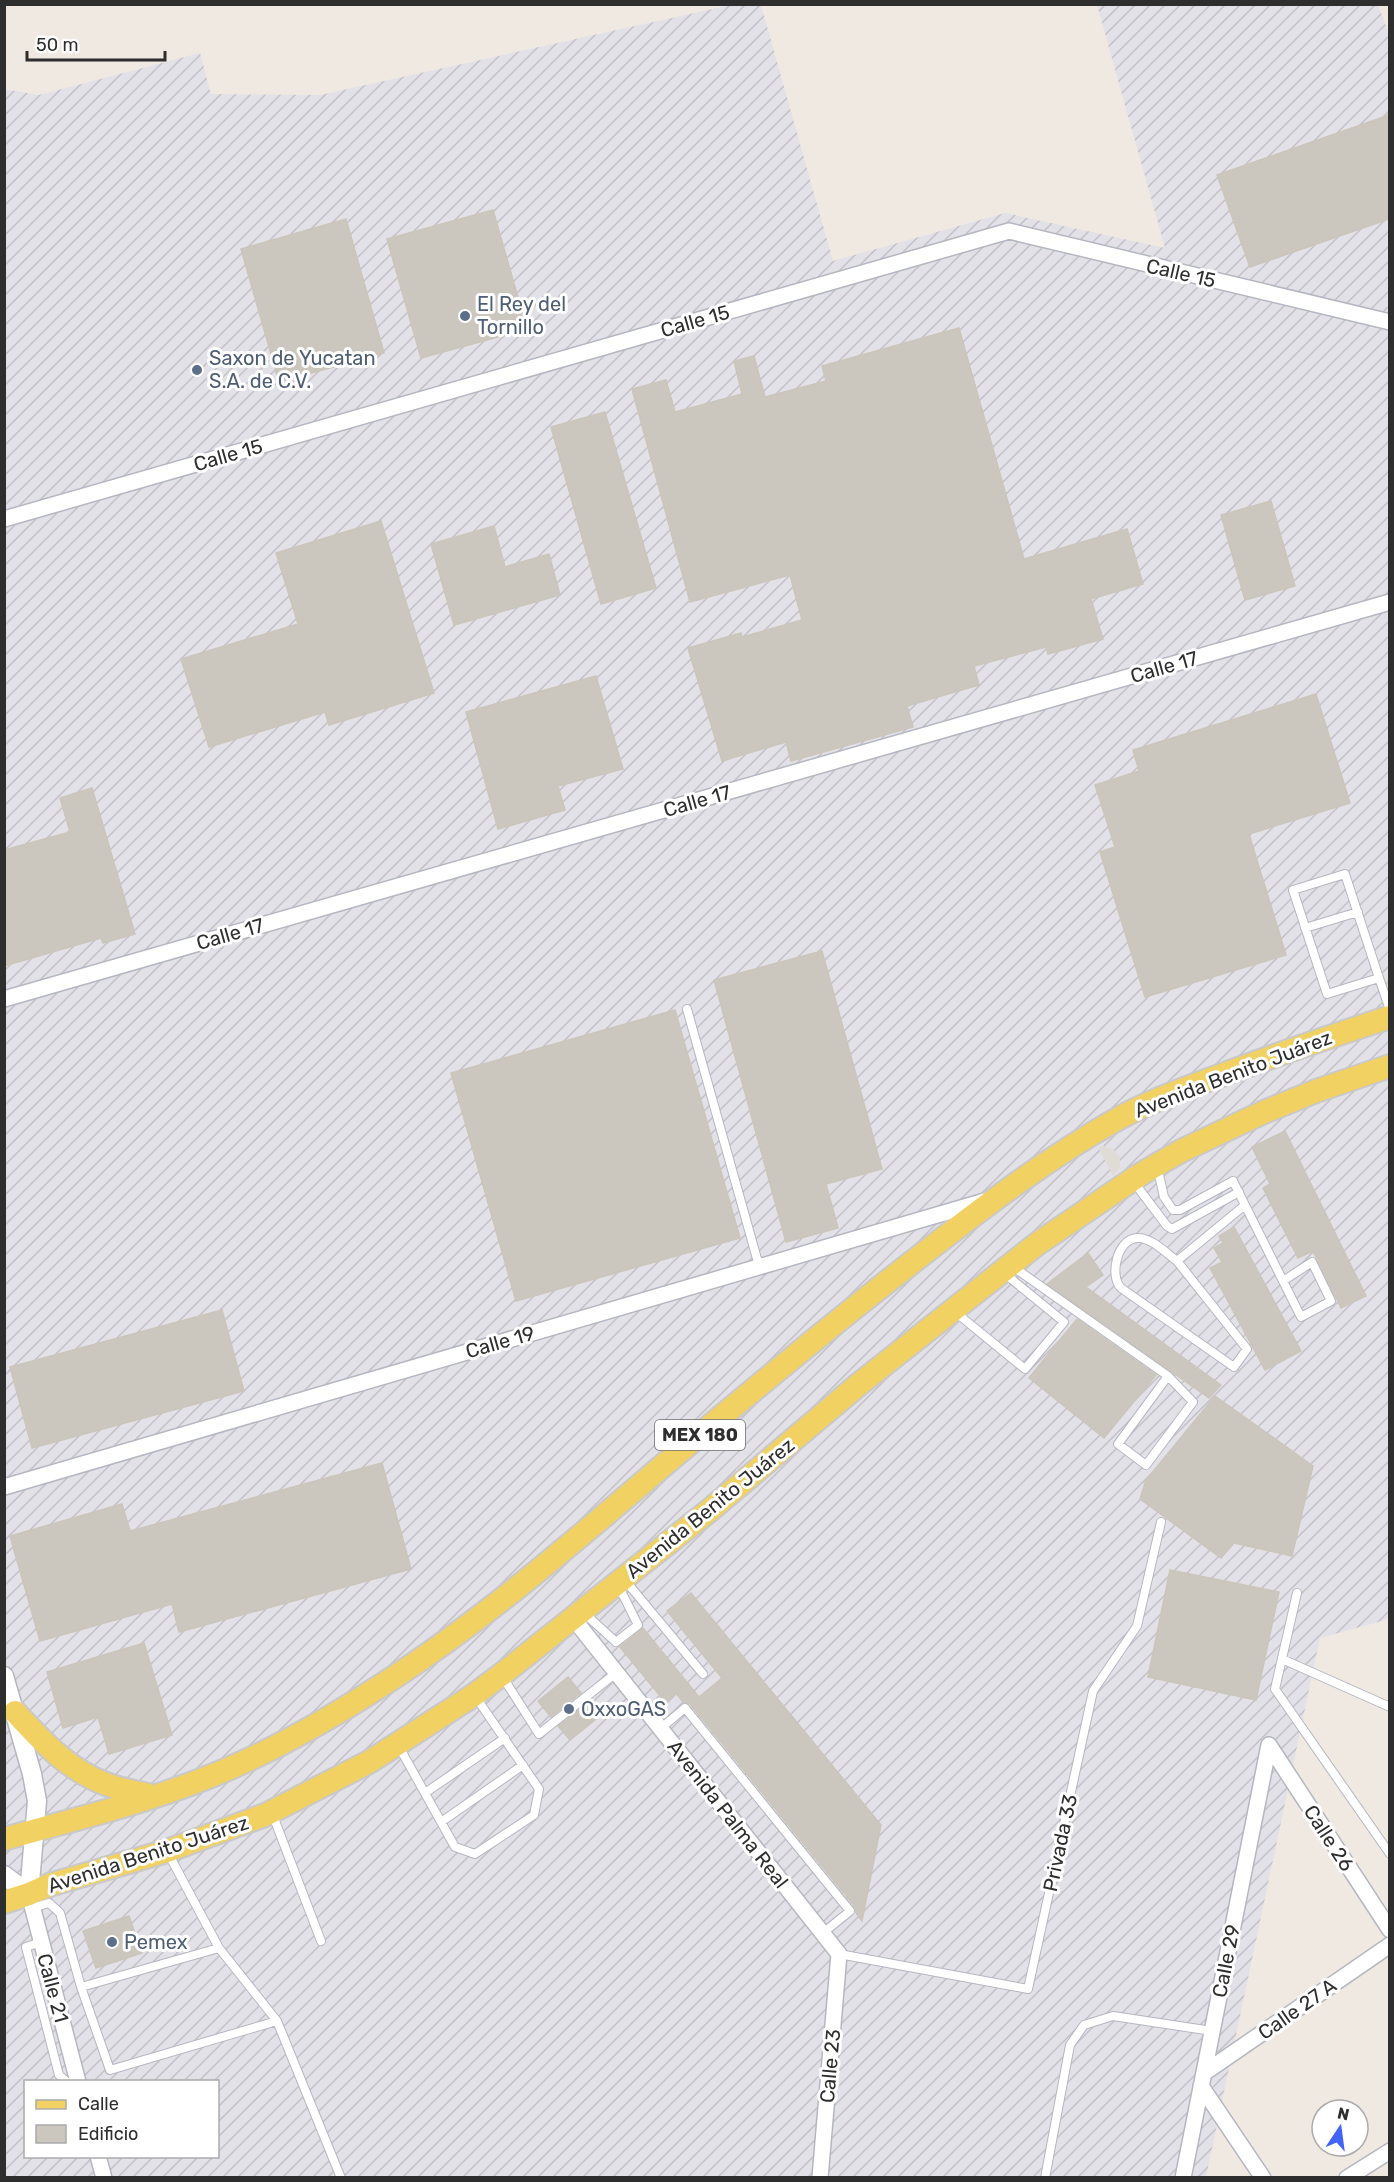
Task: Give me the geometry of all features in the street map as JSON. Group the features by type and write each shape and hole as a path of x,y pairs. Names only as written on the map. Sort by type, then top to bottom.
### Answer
{"main road":[{"name":"Avenida Benito Juárez","path":"4,1839 196,1782 307,1729 380,1687 459,1634 561,1552 760,1384 997,1197 1116,1119 1191,1086 1302,1045 1389,1017"},
{"name":"Avenida Benito Juárez","path":"4,1902 30,1901 49,1885 167,1851 271,1812 369,1762 474,1695 501,1675 710,1510 858,1385 1037,1244 1132,1180 1180,1151 1264,1112 1389,1066"},
{"path":"15,1712 47,1746 77,1771 107,1785 153,1796"}],"street":[{"name":"Calle 15","path":"5,519 1009,231 1389,322"},
{"name":"Calle 17","path":"4,999 1389,602"},
{"name":"Calle 19","path":"4,1487 997,1197"},
{"name":"Avenida Palma Real","path":"577,1615 616,1673 839,1954"},
{"path":"4,1676 36,1801 30,1901"},
{"name":"Calle 26","path":"1269,1745 1389,1930"},
{"name":"Calle 29","path":"1183,2178 1269,1745"},
{"path":"4,1875 30,1901"},
{"name":"Calle 21","path":"30,1901 77,2080"},
{"name":"Calle 27 A","path":"1202,2080 1389,1946"},
{"name":"Calle 23","path":"820,2178 839,1954"},
{"path":"1202,2080 1263,2178"},
{"path":"1347,2178 1389,2151"},
{"path":"98,2158 104,2178"}],"lane":[{"path":"1379,978 1327,994 1293,890 1345,874 1358,912 1379,978 1389,1010"},
{"path":"1305,928 1358,912"},
{"path":"687,1010 759,1266"},
{"path":"1157,1165 1164,1197 1176,1211 1233,1181 1239,1192 1283,1281 1301,1317 1330,1301 1312,1262 1283,1281"},
{"path":"1132,1180 1167,1226 1172,1229 1239,1192"},
{"path":"1177,1261 1245,1204"},
{"path":"1138,1237 1150,1241 1177,1261 1247,1349 1234,1367 1116,1283 1119,1253 1126,1242 1132,1239 1138,1237"},
{"path":"953,1310 1025,1369 1064,1322 1007,1268"},
{"path":"1007,1268 1168,1376 1193,1401 1146,1465 1118,1444 1168,1376"},
{"name":"Privada 33","path":"839,1954 1028,1989 1093,1691 1137,1626 1161,1522"},
{"path":"577,1615 616,1641 638,1625 620,1581"},
{"path":"620,1581 703,1674"},
{"path":"1297,1593 1275,1689 1389,1854"},
{"path":"1282,1659 1389,1707"},
{"path":"501,1675 539,1734 616,1673"},
{"path":"398,1743 455,1847 475,1854 534,1815 539,1789 474,1695"},
{"path":"660,1729 685,1708 850,1911 823,1934"},
{"path":"425,1793 505,1738"},
{"path":"441,1822 523,1765"},
{"path":"271,1812 321,1941"},
{"path":"167,1851 219,1948 277,2021 341,2178"},
{"path":"30,1901 49,1903 60,1913 81,1987 110,2070 277,2021"},
{"path":"41,1942 26,1947 59,2075 65,2080"},
{"path":"81,1987 219,1948"},
{"path":"1045,2178 1070,2045 1084,2025 1113,2016 1212,2031"}],"shaded area":[{"path":"731,5 761,5 833,261 1005,213 1165,248 1097,5 1378,5 1390,37 1389,1619 1320,1638 1206,2177 5,2177 4,89 39,95 200,53 211,94 320,95"},
{"path":"1098,1147 1113,1149 1120,1157 1120,1168 1113,1176"}],"building":[{"path":"1389,115 1389,219 1250,267 1217,175"},
{"path":"493,210 527,329 421,358 387,239"},
{"path":"346,219 384,353 279,382 241,249"},
{"path":"959,328 1024,559 1127,529 1143,584 1091,599 1103,639 1048,654 1046,647 974,666 979,685 907,706 913,727 791,761 786,742 722,761 688,648 741,633 742,637 802,620 790,575 690,602 632,389 666,380 675,412 742,394 734,361 754,356 765,397 826,381 822,366"},
{"path":"605,412 656,588 601,604 551,427"},
{"path":"1271,501 1295,586 1245,600 1221,515"},
{"path":"381,521 434,693 329,725 325,712 209,747 181,659 298,624 276,553"},
{"path":"494,526 505,567 549,554 560,595 454,625 431,544"},
{"path":"596,676 623,769 558,786 565,810 498,829 466,712"},
{"path":"1316,694 1350,803 1249,834 1286,955 1145,997 1100,852 1115,847 1095,785 1139,771 1133,750"},
{"path":"92,788 135,934 103,943 101,938 4,966 4,850 70,832 60,798"},
{"path":"822,951 882,1169 826,1184 838,1228 786,1242 714,980"},
{"path":"675,1010 740,1238 516,1301 451,1073"},
{"path":"1285,1131 1366,1296 1341,1308 1313,1251 1298,1258 1263,1188 1270,1184 1252,1147"},
{"path":"1234,1227 1301,1351 1265,1370 1210,1268 1222,1262 1214,1248 1223,1243 1219,1236"},
{"path":"1088,1253 1103,1275 1086,1287 1221,1385 1209,1398 1047,1284"},
{"path":"222,1310 244,1391 32,1448 10,1367"},
{"path":"1077,1319 1156,1375 1104,1438 1029,1378"},
{"path":"1215,1396 1313,1466 1292,1556 1234,1543 1221,1558 1140,1499 1146,1480"},
{"path":"382,1463 411,1569 179,1632 172,1604 40,1641 10,1536 122,1504 130,1531"},
{"path":"1170,1570 1279,1592 1256,1700 1148,1677"},
{"path":"691,1593 881,1825 862,1921 855,1907 690,1704 683,1702 676,1693 665,1702 620,1647 643,1628 699,1697 722,1678 667,1611"},
{"path":"144,1643 172,1735 109,1754 98,1717 63,1728 47,1672"},
{"path":"568,1677 581,1693 551,1717 538,1701"},
{"path":"589,1702 600,1716 570,1740 558,1726"},
{"name":"Pemex","path":"129,1916 142,1953 96,1968 83,1931"}],"place":[{"name":"El Rey del Tornillo","path":"465,316"},
{"name":"Saxon de Yucatan S.A. de C.V.","path":"197,370"},
{"name":"OxxoGAS","path":"569,1709"},
{"name":"Pemex","path":"112,1942"}]}
